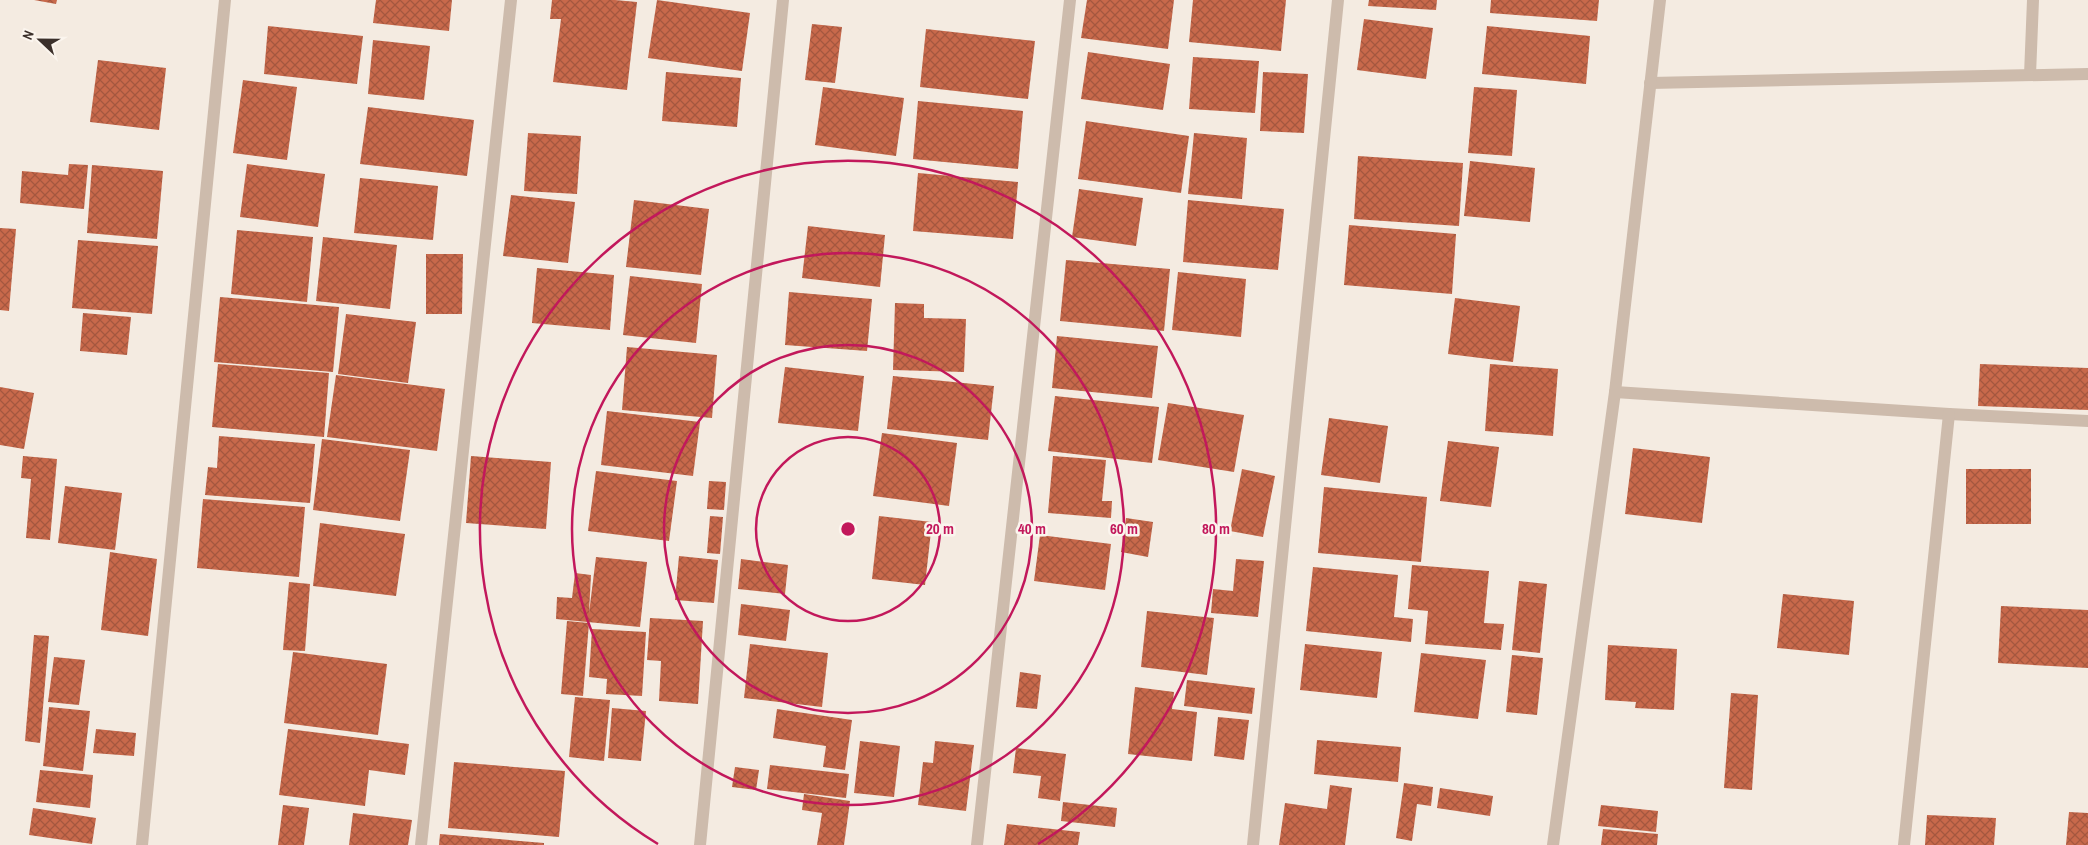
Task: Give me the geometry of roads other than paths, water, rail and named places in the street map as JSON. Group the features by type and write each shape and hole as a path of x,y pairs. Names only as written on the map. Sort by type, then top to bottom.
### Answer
{"street":[{"path":"142,845 224,0"},
{"path":"420,845 511,0"},
{"path":"700,845 783,0"},
{"path":"977,845 1070,0"},
{"path":"1253,845 1338,0"},
{"path":"1553,845 1615,392 1660,0"},
{"path":"2030,75 2033,0"},
{"path":"1650,84 2088,74"},
{"path":"1615,392 1949,414 2088,421"},
{"path":"1904,845 1949,414"}]}
